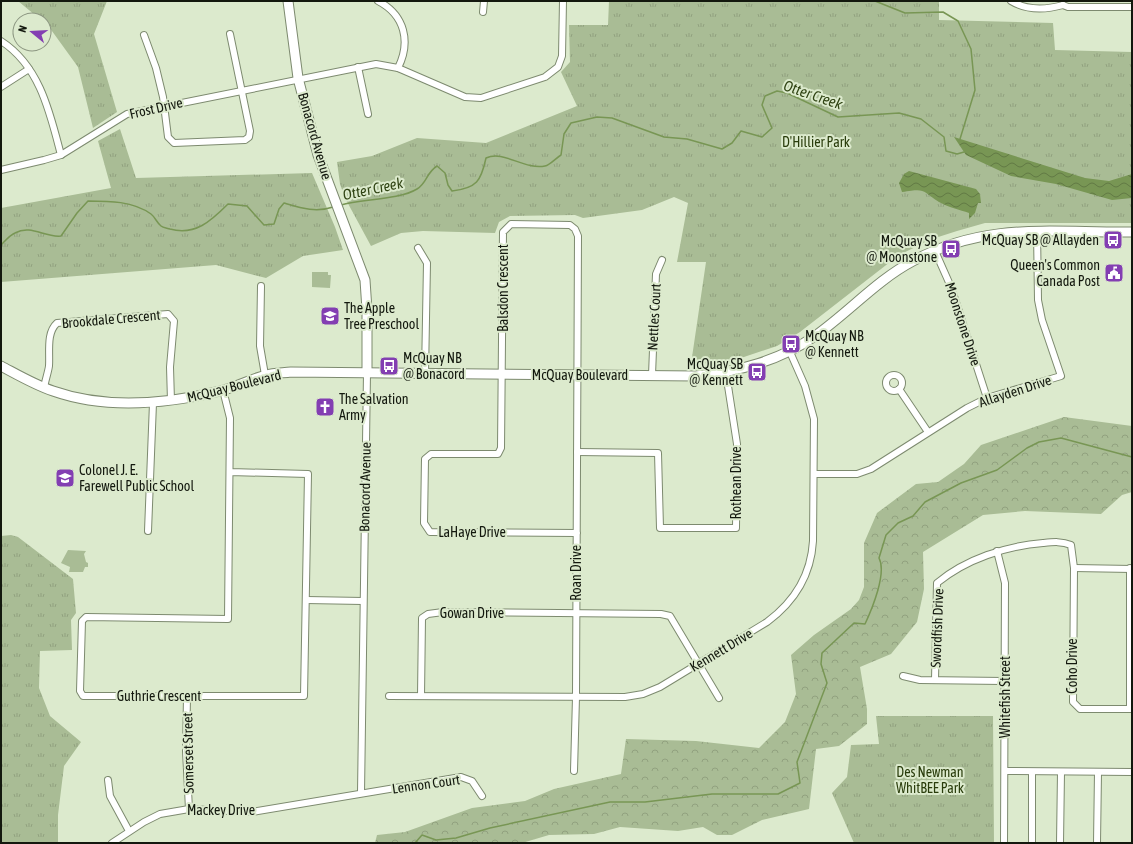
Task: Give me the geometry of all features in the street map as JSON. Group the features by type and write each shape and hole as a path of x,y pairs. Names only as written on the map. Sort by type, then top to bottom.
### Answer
{"street":[{"name":"Bonacord Avenue","path":"288,1 298,78 318,156 331,194 341,216 365,280 367,303 361,794"},
{"path":"378,1 387,6 396,14 404,30 405,44 398,68"},
{"path":"483,12 484,1"},
{"name":"Frost Drive","path":"1,170 61,155 127,114 298,78 376,64 398,68 465,97 482,98 545,77 558,67 562,56 563,1"},
{"path":"1011,1 1018,5 1034,8 1052,8 1062,3 1068,7 1132,7"},
{"path":"144,35 156,68 164,105 168,137 174,143 245,140 249,137 250,131 230,34"},
{"path":"1,41 19,55 40,87 61,155"},
{"path":"358,67 368,114"},
{"path":"1,87 29,69"},
{"name":"Balsdon Crescent","path":"502,374 503,232 511,224 570,225 578,236 578,374"},
{"name":"McQuay Boulevard","path":"1,366 44,388 67,395 100,401 153,403 171,401 223,390 265,375 290,372 696,376 726,373 760,364 790,352 815,336 887,279 913,261 966,238 1006,232 1037,230 1132,232"},
{"name":"Allayden Drive","path":"814,474 857,474 871,469 966,408 987,398 1061,376 1042,320 1038,300 1037,230"},
{"path":"418,248 427,263 426,374"},
{"name":"Moonstone Drive","path":"935,251 951,286 987,398"},
{"name":"Nettles Court","path":"652,375 656,274 662,260"},
{"path":"261,286 259,332 265,375"},
{"name":"Brookdale Crescent","path":"44,388 49,367 50,334 52,327 57,323 168,314 174,321 170,367 171,401"},
{"name":"Kennett Drive","path":"389,696 625,697 643,694 660,687 699,664 767,622 780,612 799,588 812,555 814,419 811,401 790,352"},
{"name":"Rothean Drive","path":"577,452 658,453 660,528 736,528 737,444 726,373"},
{"name":"LaHaye Drive","path":"502,374 501,448 498,454 431,454 425,458 424,523 430,532 577,533"},
{"name":"Roan Drive","path":"574,771 576,697 578,374"},
{"path":"899,389 928,432"},
{"name":"Guthrie Crescent","path":"223,390 230,418 228,619 86,617 82,621 80,691 83,696 304,696 308,474 230,472"},
{"path":"148,531 153,403"},
{"name":"Swordfish Drive","path":"935,680 937,583 950,573 997,551 1030,544 1064,543 1070,545 1074,568"},
{"name":"Whitefish Street","path":"997,551 1005,583 1004,843"},
{"path":"1074,568 1131,568 1131,709"},
{"name":"Coho Drive","path":"1074,568 1073,702 1080,709 1131,709"},
{"path":"306,600 363,601"},
{"name":"Gowan Drive","path":"422,696 422,618 428,614 443,612 576,614"},
{"path":"576,614 661,614 670,616 719,698"},
{"path":"903,676 920,680 1004,681"},
{"name":"Somerset Street","path":"187,697 186,751 189,809"},
{"path":"1005,771 1132,772"},
{"path":"1032,772 1032,843"},
{"path":"1060,843 1061,772"},
{"path":"1098,772 1098,843"},
{"name":"Lennon Court","path":"361,794 461,777 472,781 482,796"},
{"path":"108,780 110,796 129,831"},
{"name":"Mackey Drive","path":"112,843 129,831 160,814 189,809 220,812 252,812 361,794"}],"green space":[{"path":"18,1 107,1 94,34 117,112 93,128 78,67 52,31 52,12 31,12"},
{"name":"D'Hillier Park","path":"609,1 939,1 939,20 1053,23 1055,50 1132,52 1132,223 985,223 957,231 932,239 899,255 800,332 777,346 738,359 714,363 691,364 706,262 677,262 688,203 674,197 642,210 583,218 575,215 510,216 499,222 495,233 423,231 401,233 371,246 345,198 340,184 337,162 372,156 417,138 486,143 577,106 561,72 570,62 569,25 608,25"},
{"path":"120,129 136,178 312,173 343,250 303,256 266,278 216,265 1,282 1,208 111,188 98,141"},
{"path":"312,272 328,272 328,275 331,275 330,288 312,287"},
{"path":"1064,417 1132,426 1132,492 1122,495 1101,514 1025,511 983,515 923,552 924,589 917,622 891,654 860,667 867,709 867,724 839,746 816,749 809,809 762,820 732,835 717,835 703,827 678,831 620,827 594,834 549,835 522,843 375,843 377,835 405,832 472,808 525,801 554,789 621,774 626,739 696,741 759,748 785,722 796,694 791,655 814,635 851,609 859,600 864,587 864,543 877,513 916,484 938,482 964,464 981,445"},
{"path":"11,535 18,537 73,579 76,613 71,620 72,650 40,651 39,688 50,716 81,742 64,766 58,815 58,843 1,843 1,536"},
{"path":"68,550 86,551 84,554 88,567 85,567 83,572 69,572 70,567 61,563"},
{"name":"Des Newman WhitBEE Park","path":"876,716 993,716 994,843 854,843 832,793 847,777 851,745 879,744"}],"water":[{"path":"954,137 1085,178 1109,181 1132,174 1132,198 1112,200 1056,184 1011,176 966,155"},
{"path":"909,171 976,189 980,194 981,203 978,203 975,213 969,219 969,213 943,204 923,191 915,190 902,192 899,183 904,174"}],"waterway":[{"path":"875,1 905,13 943,12 958,21 971,49 975,90 960,139"},
{"name":"Otter Creek","path":"341,205 409,193 420,187 433,169 437,166 445,173 448,185 452,191 467,188 476,182 480,178 486,158 493,156 500,156 529,165 545,166 561,155 564,134 571,123 597,117 612,118 664,137 687,139 722,149 732,143 741,131 762,137 772,128 762,105 765,96 777,91 787,93 838,117 899,113 921,119 944,137 946,151 957,154 964,152"},
{"name":"Otter Creek","path":"1,245 11,235 27,230 61,236 77,213 88,201 112,202 137,206 151,214 162,227 179,231 195,229 202,226 228,204 247,206 264,225 274,224 279,209 284,203 315,210 333,207"},
{"path":"415,843 422,835 436,840 456,838 490,828 610,802 645,802 712,794 778,794 800,783 797,762 827,683 821,664 822,653 854,623 865,624 878,591 881,573 879,558 886,535 898,523 913,516 925,502 961,483 997,470 1027,448 1039,442 1061,438 1132,457"}],"place":[{"name":"McQuay SB @ Allayden","path":"1113,240"},
{"name":"McQuay SB @ Moonstone","path":"951,249"},
{"name":"Queen's Common Canada Post","path":"1114,273"},
{"name":"The Apple Tree Preschool","path":"330,316"},
{"name":"McQuay NB @ Kennett","path":"791,344"},
{"name":"McQuay NB @ Bonacord","path":"389,366"},
{"name":"McQuay SB @ Kennett","path":"757,372"},
{"name":"The Salvation Army","path":"325,407"},
{"name":"Colonel J. E. Farewell Public School","path":"65,478"}]}
